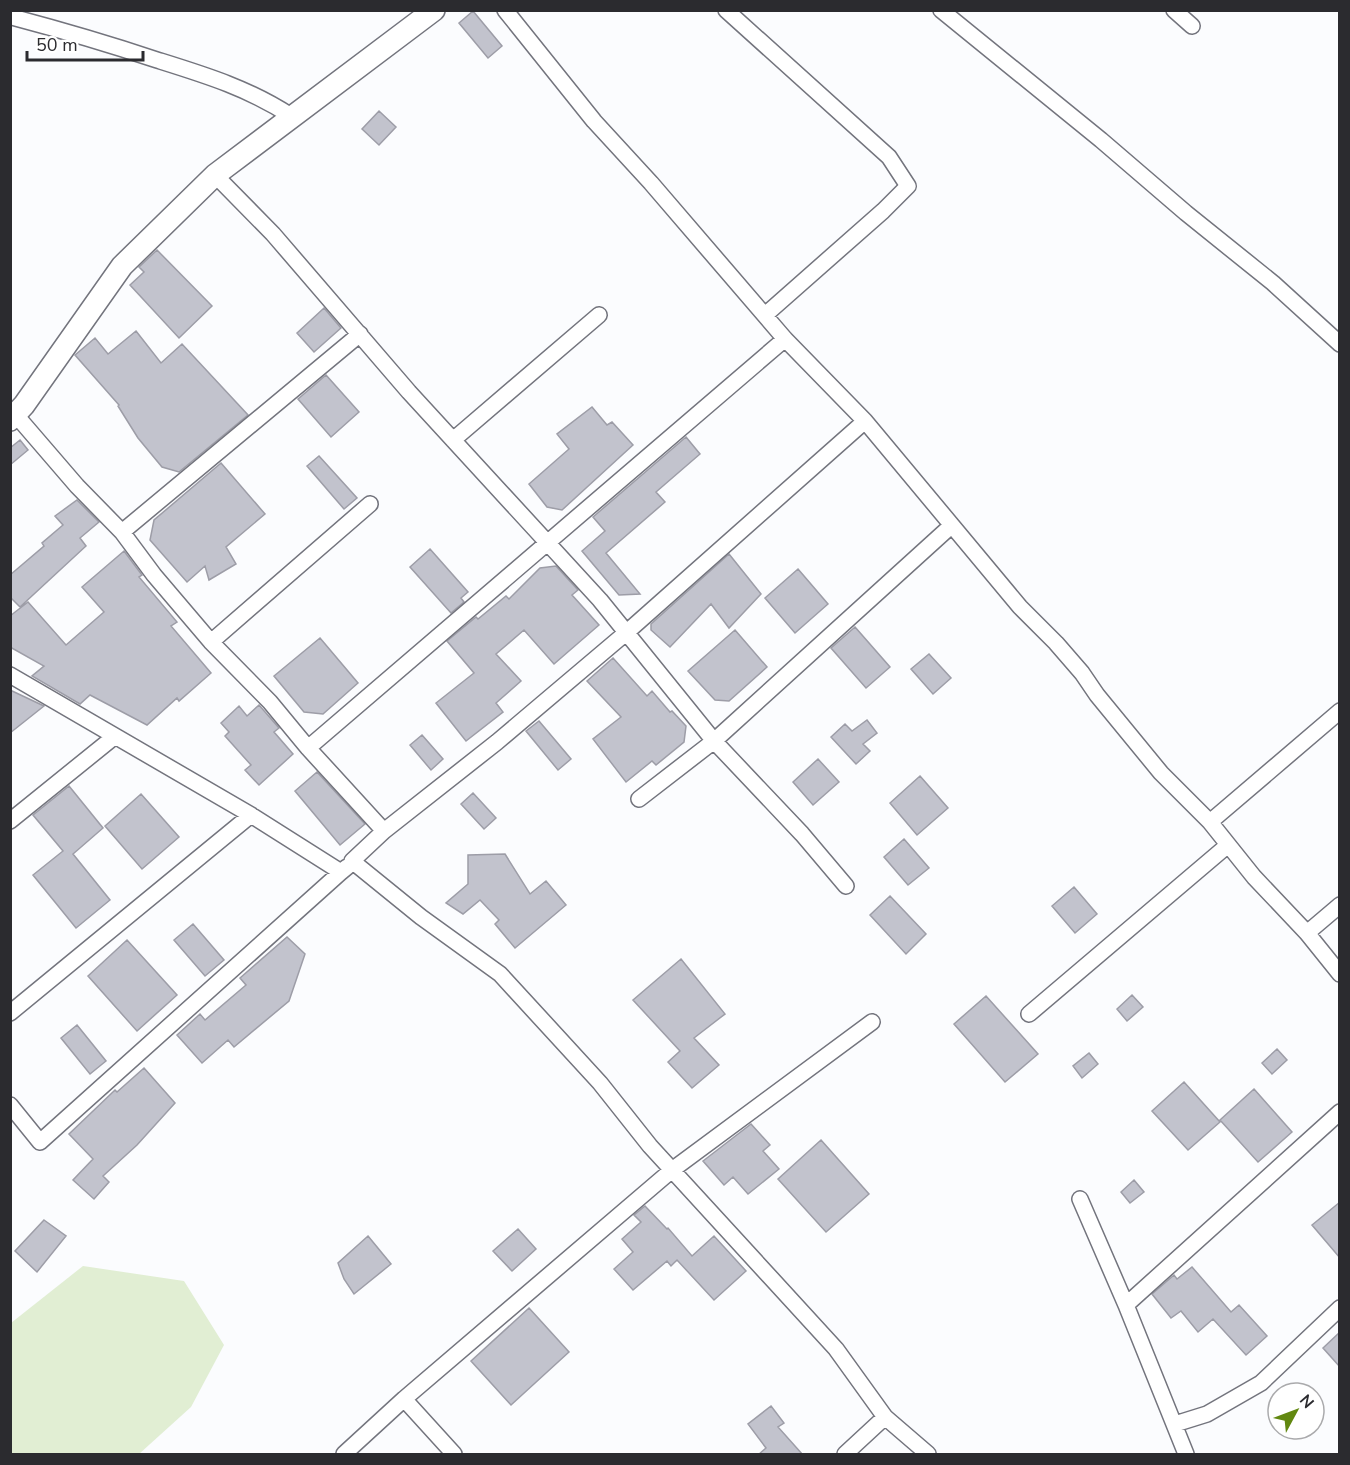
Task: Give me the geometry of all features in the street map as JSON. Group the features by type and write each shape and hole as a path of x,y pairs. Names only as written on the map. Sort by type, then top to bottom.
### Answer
{"main road":[{"path":"13,417 122,266 215,174 434,10"}],"street":[{"path":"505,10 594,121 651,183 784,339 865,421 1020,607 1063,650 1161,773 1210,822 1254,877 1308,933 1340,974"},
{"path":"726,10 889,157 908,186 883,212 765,315"},
{"path":"941,10 1101,140 1186,213 1239,254 1340,344"},
{"path":"1174,10 1192,26"},
{"path":"14,15 238,87 265,99 291,116"},
{"path":"215,174 273,234 453,440 548,542 627,632 714,741 802,834 846,886"},
{"path":"453,440 599,315"},
{"path":"122,532 360,334"},
{"path":"308,748 784,339"},
{"path":"13,417 122,532 211,642 270,702 308,748 384,831"},
{"path":"10,1105 40,1142 384,831 496,742 627,632 865,421"},
{"path":"211,642 370,504"},
{"path":"639,799 714,741 951,526"},
{"path":"10,675 251,815 341,872"},
{"path":"1210,822 1340,711"},
{"path":"10,820 114,736"},
{"path":"10,1012 251,815"},
{"path":"1029,1014 1228,845"},
{"path":"352,861 421,917 500,974 600,1083 650,1146 836,1349 885,1417 928,1455"},
{"path":"1308,933 1340,905"},
{"path":"344,1455 404,1399 672,1170 872,1022"},
{"path":"1126,1305 1340,1112"},
{"path":"1080,1199 1126,1305 1186,1455"},
{"path":"1175,1424 1207,1414 1261,1383 1340,1308"},
{"path":"404,1399 454,1455"},
{"path":"845,1455 885,1417"}],"green space":[{"path":"83,1266 184,1281 224,1345 191,1407 139,1454 11,1454 11,1323"}],"building":[{"path":"473,11 502,46 488,58 459,23"},
{"path":"379,111 396,127 379,145 362,129"},
{"path":"157,250 212,306 179,338 130,285 144,272 139,267"},
{"path":"324,308 341,328 314,352 297,333"},
{"path":"136,331 161,363 182,344 248,415 179,472 162,467 138,438 119,405 75,355 95,338 108,354"},
{"path":"326,375 359,412 331,437 298,399"},
{"path":"592,407 607,425 612,422 633,445 562,510 547,507 529,484 569,449 557,434"},
{"path":"686,437 700,454 656,492 665,502 606,553 640,594 619,595 582,551 605,531 593,517"},
{"path":"20,440 28,450 10,465 10,448"},
{"path":"319,456 357,498 344,509 307,466"},
{"path":"221,463 265,514 226,547 236,564 209,580 205,566 187,582 150,540 154,520"},
{"path":"77,500 99,522 80,538 86,546 20,607 10,597 10,575 44,546 42,543 63,525 55,516"},
{"path":"430,549 468,592 461,598 464,602 451,613 410,567"},
{"path":"124,551 142,575 139,577 177,622 171,626 211,673 179,701 177,698 147,725 90,695 80,704 32,676 44,666 10,647 10,616 28,602 66,645 104,612 82,587"},
{"path":"729,554 761,594 729,628 711,604 670,647 651,630 651,624"},
{"path":"556,566 578,590 572,595 599,625 554,664 524,630 496,654 521,681 496,703 503,712 466,741 436,703 474,673 447,641 506,596 509,599 540,568"},
{"path":"798,569 828,604 795,633 765,598"},
{"path":"855,627 890,667 866,688 831,648"},
{"path":"735,630 767,667 729,701 715,700 688,671"},
{"path":"320,638 358,683 323,714 304,712 274,676"},
{"path":"929,654 951,678 933,694 911,669"},
{"path":"613,658 647,696 652,691 686,726 684,742 656,765 652,761 626,782 593,739 621,717 587,681"},
{"path":"10,690 44,706 10,733"},
{"path":"259,705 279,728 274,732 293,754 259,785 245,770 251,765 225,736 229,732 221,723 239,706 247,716"},
{"path":"867,720 877,733 863,744 870,751 856,764 831,737 845,724 852,731"},
{"path":"539,721 571,759 558,770 526,731"},
{"path":"422,735 443,759 431,770 410,745"},
{"path":"818,759 839,782 813,805 793,782"},
{"path":"317,772 365,824 340,845 295,791"},
{"path":"920,776 948,808 917,835 890,803"},
{"path":"69,786 103,828 73,854 110,900 76,928 33,875 63,851 33,815"},
{"path":"473,793 496,818 484,829 461,804"},
{"path":"141,794 179,837 142,869 105,826"},
{"path":"904,839 929,868 908,885 884,857"},
{"path":"505,854 530,894 546,881 566,905 515,948 495,924 499,920 480,900 463,914 446,903 468,884 468,855"},
{"path":"1074,887 1097,914 1075,933 1052,906"},
{"path":"890,896 926,934 906,954 870,915"},
{"path":"193,924 224,960 205,976 174,940"},
{"path":"287,937 305,954 289,1001 234,1047 228,1040 202,1063 177,1035 200,1014 205,1020 246,985 240,978"},
{"path":"127,940 177,995 137,1031 88,976"},
{"path":"681,959 725,1014 694,1038 719,1065 692,1088 668,1062 680,1051 633,1000"},
{"path":"1132,995 1143,1007 1127,1021 1117,1009"},
{"path":"986,996 1038,1054 1005,1082 954,1024"},
{"path":"77,1025 106,1061 90,1074 61,1038"},
{"path":"1277,1049 1287,1060 1272,1074 1262,1063"},
{"path":"1089,1053 1098,1064 1082,1078 1073,1066"},
{"path":"144,1068 175,1103 137,1145 103,1176 109,1182 94,1199 73,1180 93,1159 69,1134 115,1090 117,1092"},
{"path":"1184,1082 1220,1122 1188,1150 1152,1111"},
{"path":"1254,1089 1292,1132 1258,1162 1220,1120"},
{"path":"751,1124 770,1145 763,1151 779,1169 748,1194 733,1177 724,1185 703,1161"},
{"path":"821,1140 869,1194 826,1232 778,1179"},
{"path":"1134,1180 1144,1192 1130,1203 1121,1192"},
{"path":"1340,1202 1340,1258 1312,1225"},
{"path":"645,1206 692,1256 714,1236 746,1271 714,1300 677,1260 671,1266 667,1261 633,1290 614,1269 633,1252 622,1239 641,1222 634,1215"},
{"path":"44,1220 66,1236 37,1272 15,1251"},
{"path":"518,1229 536,1249 512,1271 493,1251"},
{"path":"368,1236 391,1264 354,1294 344,1279 338,1263"},
{"path":"1192,1267 1231,1312 1239,1305 1267,1336 1246,1355 1213,1319 1198,1332 1181,1311 1171,1318 1152,1294 1174,1275 1177,1279"},
{"path":"529,1308 569,1352 511,1405 471,1361"},
{"path":"1340,1332 1340,1367 1323,1348"},
{"path":"771,1406 784,1423 778,1427 803,1455 758,1455 766,1448 748,1424"}]}
